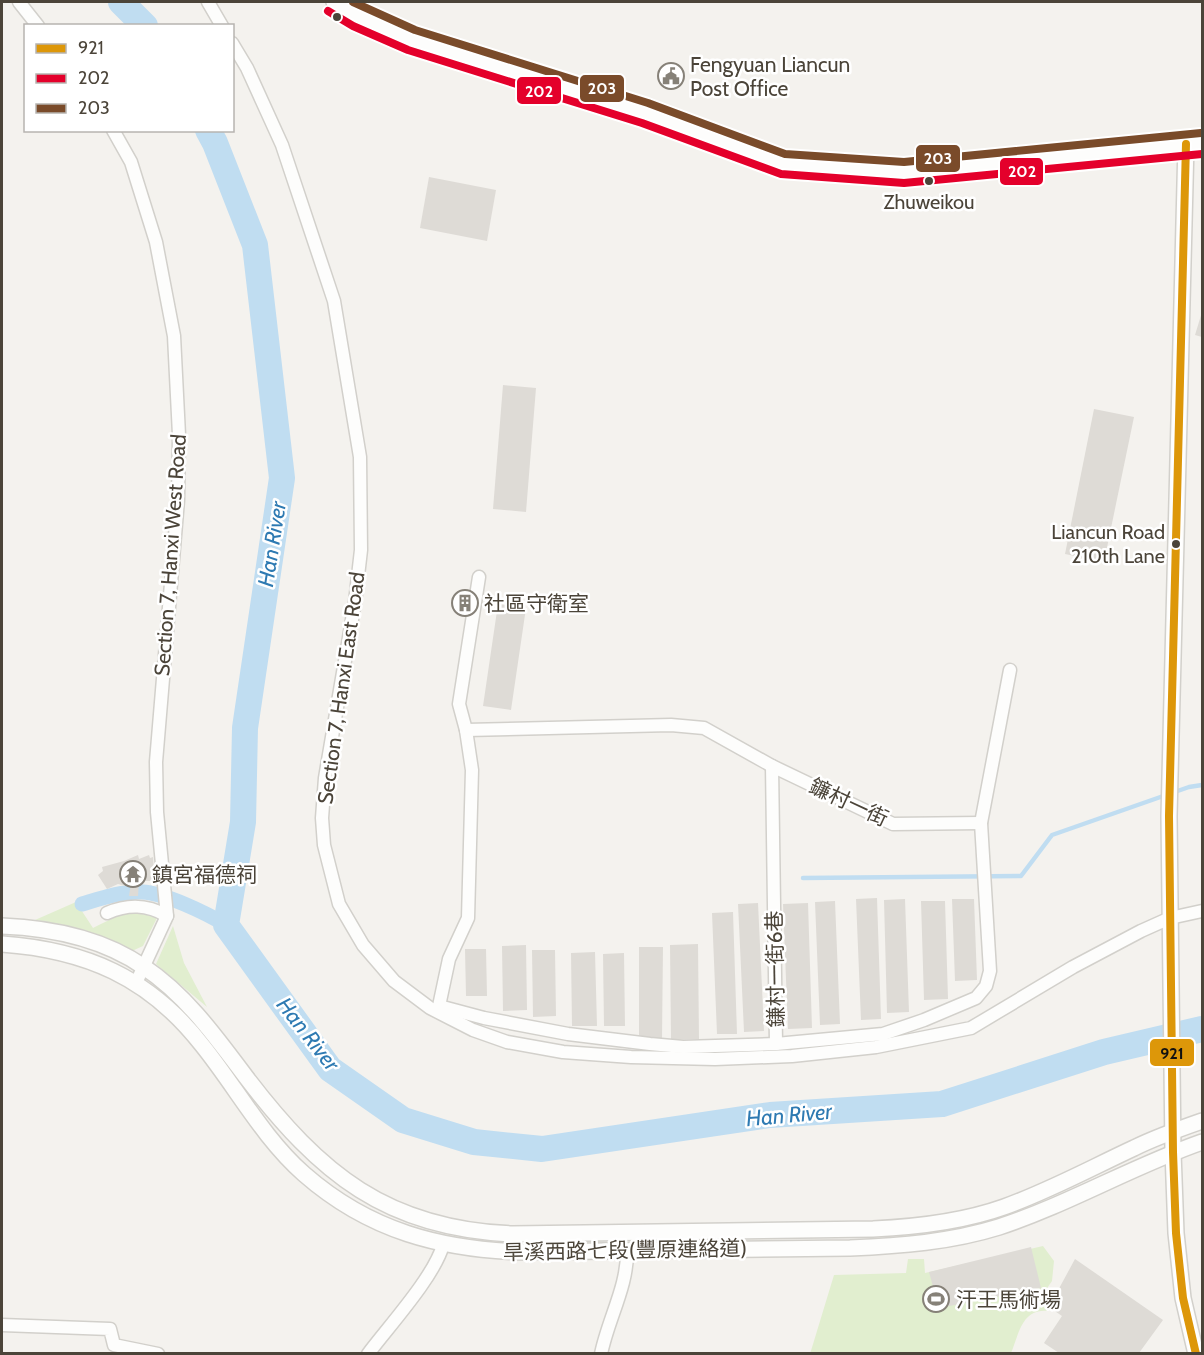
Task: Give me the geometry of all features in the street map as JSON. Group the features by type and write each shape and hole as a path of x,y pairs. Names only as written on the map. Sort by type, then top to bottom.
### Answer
{"street":[{"path":"19,2 36,24"},
{"path":"208,2 221,24"},
{"path":"334,2 358,17 411,40 645,113 783,164 904,173 1203,143"},
{"name":"Section 7, Hanxi East Road","path":"234,46 247,68 282,145 334,301 360,457 361,550 355,602 325,778 322,818 324,845 339,904 363,945 394,981 430,1008 473,1030 507,1042 563,1052 631,1057 715,1059 792,1056 876,1047 971,1028 1073,967 1141,931 1170,918 1203,911"},
{"name":"Section 7, Hanxi West Road","path":"114,132 131,162 156,242 174,336 178,435 178,500 156,762 157,812 166,911 136,983"},
{"path":"1186,144 1169,774 1170,918 1173,1152 1179,1271 1187,1318 1197,1353"},
{"path":"479,577 459,704 466,730 472,770 468,918 449,958 440,1006 484,1018 568,1034 682,1047 776,1044 883,1034 976,998 986,986 990,971 981,823 1010,670"},
{"name":"鐮村一街","path":"466,730 671,725 704,728 772,766 893,824 981,823"},
{"name":"鎌村一街6巷","path":"772,766 776,1044"},
{"path":"107,913 120,908 139,906 166,911"},
{"name":"旱溪西路七段(豐原連絡道)","path":"2,926 67,933 103,946 144,967 190,1007 292,1133 332,1171 390,1208 440,1226 466,1231 513,1234 873,1229 920,1226 960,1220 1003,1207 1035,1195 1134,1148 1203,1121"},
{"name":"旱溪西路七段(豐原連絡道)","path":"2,944 78,956 117,972 136,983 157,999 203,1045 268,1134 302,1172 341,1203 372,1220 402,1233 443,1245 492,1251 627,1250 850,1248 937,1241 998,1227 1029,1216 1173,1152 1203,1142"},
{"path":"368,1353 440,1257 443,1245"},
{"path":"601,1353 626,1272 627,1250"},
{"path":"2,1325 110,1329 114,1346 158,1353"}],"green space":[{"path":"76,902 93,928 124,914 131,913 157,918 143,946 132,951 85,931 35,920"},
{"path":"173,926 184,963 207,1007 156,964"},
{"name":"汗王馬術場","path":"1043,1246 1054,1261 1052,1281 1041,1297 1050,1302 1048,1311 1039,1311 1027,1318 1019,1331 1011,1353 810,1354 834,1275 906,1273 908,1259 924,1259 925,1273"}],"building":[{"path":"429,177 496,190 487,241 420,228"},
{"path":"1202,312 1202,337 1195,335"},
{"path":"503,385 536,388 526,512 493,509"},
{"path":"1094,409 1134,417 1104,562 1065,554"},
{"name":"社區守衛室","path":"468,598 468,606 463,609 463,600"},
{"path":"498,604 526,608 511,710 483,706"},
{"path":"138,855 139,859 149,855 150,858 153,857 155,881 139,881 138,896 129,896 131,883 126,886 118,884 107,889 98,875 103,871 102,867"},
{"path":"877,898 881,1019 861,1020 856,899"},
{"path":"905,899 909,1012 887,1013 884,900"},
{"path":"952,899 974,899 977,980 955,981"},
{"path":"835,901 840,1024 820,1025 815,902"},
{"path":"921,901 945,901 948,999 924,1000"},
{"path":"758,903 764,1031 744,1032 738,904"},
{"path":"808,903 812,1028 788,1029 783,904"},
{"path":"733,912 737,1034 717,1034 712,913"},
{"path":"698,944 699,1039 671,1040 670,945"},
{"path":"526,945 527,1010 503,1011 502,946"},
{"path":"639,947 663,947 662,1039 639,1039"},
{"path":"465,949 486,949 487,996 466,996"},
{"path":"532,950 555,950 556,1016 533,1017"},
{"path":"595,952 597,1026 572,1026 571,953"},
{"path":"624,953 625,1026 604,1026 603,954"},
{"path":"1031,1247 1041,1288 939,1308 929,1272"},
{"path":"1075,1259 1163,1320 1139,1353 1059,1353 1044,1343 1062,1316 1049,1307"}],"waterway":[{"name":"Han River","path":"121,2 143,24"},
{"name":"Han River","path":"209,132 255,245 282,478 245,728 243,822 226,925 330,1069 403,1120 474,1142 542,1149 770,1115 942,1104 1104,1052 1202,1029"},
{"path":"803,878 1021,876 1052,835 1189,787 1202,785"},
{"path":"82,904 112,895 151,893 185,904 226,925"}],"transit line":[{"name":"203","path":"353,2 415,30 648,103 785,154 904,162 1201,133"},
{"name":"202","path":"328,11 353,26 408,50 642,123 781,174 904,183 1202,154"},
{"name":"921","path":"1186,144 1169,816 1176,1233 1183,1298 1196,1354"}],"place":[{"name":"Fengyuan Liancun Post Office","path":"671,76"},
{"name":"Zhuweikou","path":"929,181"},
{"name":"Liancun Road 210th Lane","path":"1176,544"},
{"name":"社區守衛室","path":"465,603"},
{"name":"鎮宮福德祠","path":"133,874"},
{"name":"汗王馬術場","path":"936,1299"}]}
